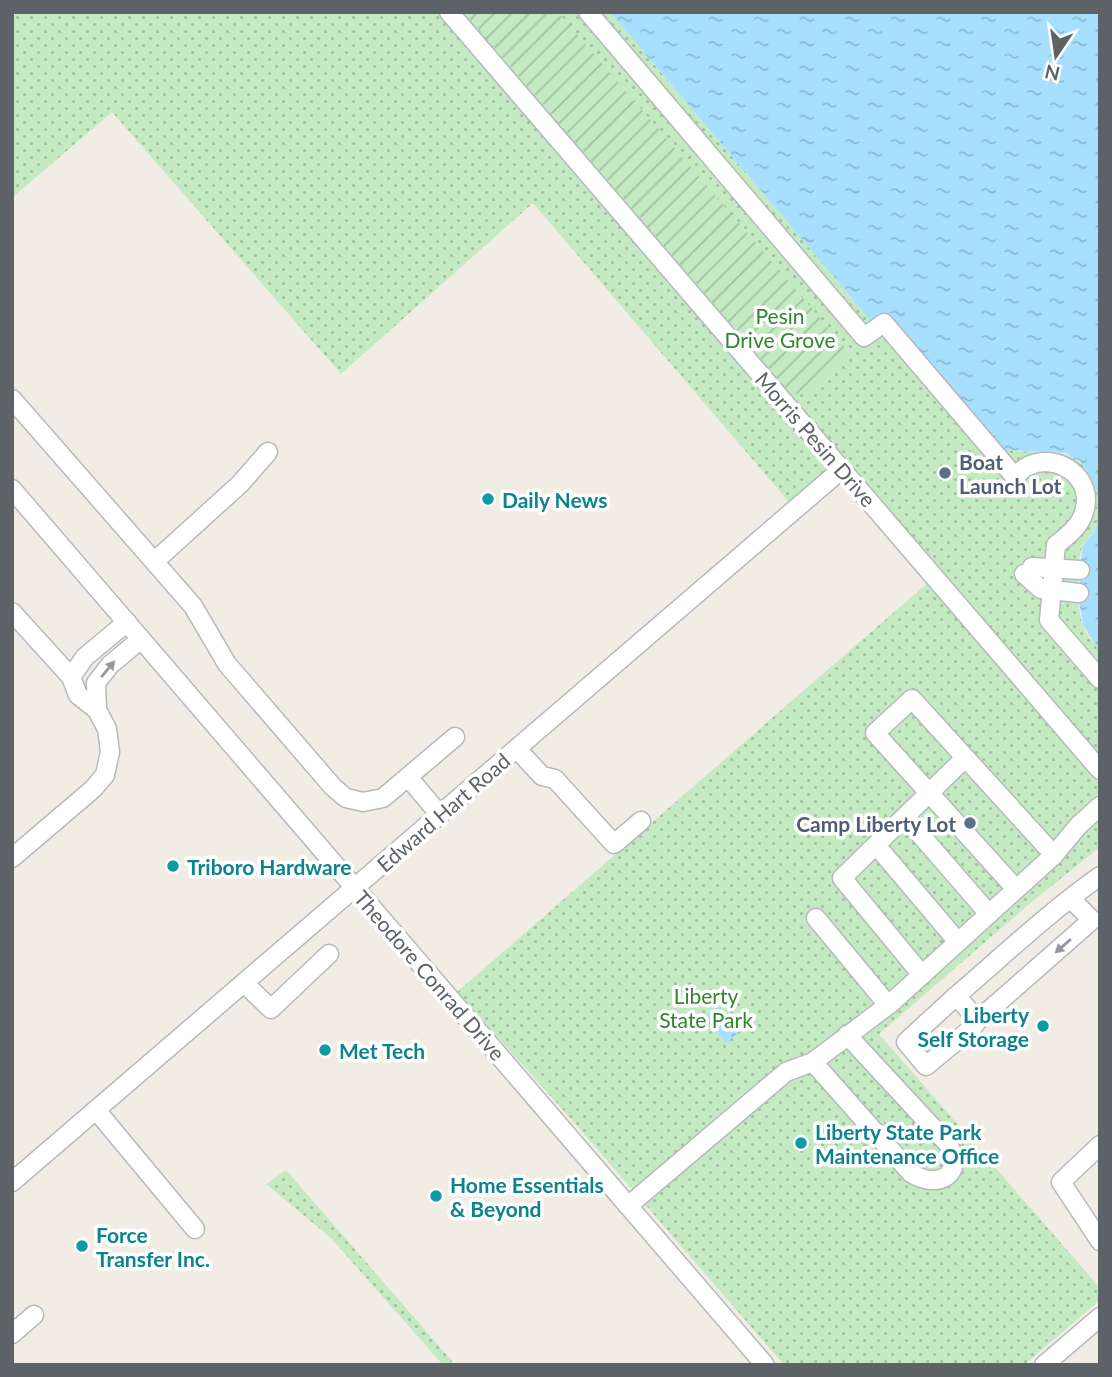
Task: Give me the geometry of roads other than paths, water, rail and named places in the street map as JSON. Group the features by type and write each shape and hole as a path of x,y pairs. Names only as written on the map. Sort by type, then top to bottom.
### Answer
{"street":[{"name":"Morris Pesin Drive","path":"449,12 1100,770"},
{"path":"588,12 864,337 884,323 1015,477 1027,466 1051,461 1073,470 1086,494 1084,512 1075,529 1056,545 1049,620 1100,679"},
{"path":"12,399 155,561 192,606 227,664 333,787 346,798 363,803 383,798 455,737"},
{"path":"155,561 240,484 268,452"},
{"name":"Edward Hart Road","path":"12,1182 842,469"},
{"name":"Theodore Conrad Drive","path":"12,489 765,1365"},
{"path":"1079,593 1041,589 1028,571 1080,570"},
{"path":"12,612 71,677 78,695 97,710 107,729 110,752 105,775 93,789 12,858"},
{"path":"71,677 85,657 127,622"},
{"path":"97,710 96,683 110,665 141,639"},
{"path":"1016,890 875,733 912,699 1054,855"},
{"path":"517,748 542,776 555,779 614,844 641,821"},
{"path":"922,975 842,878 965,758"},
{"path":"408,777 440,815"},
{"path":"628,1206 786,1072 813,1062 888,1005 1054,855 1078,826 1100,806"},
{"path":"905,817 989,914"},
{"path":"876,845 958,942"},
{"path":"1072,899 1096,919 926,1066 906,1042 956,996 1072,899 1100,876"},
{"path":"816,918 888,1005"},
{"path":"244,983 271,1009 329,954"},
{"path":"956,996 978,1020"},
{"path":"813,1062 912,1173 923,1181 936,1181 948,1175 955,1167 956,1156 948,1144 847,1035"},
{"path":"96,1110 195,1229"},
{"path":"1100,1145 1061,1182 1100,1241"},
{"path":"12,1334 34,1315"},
{"path":"1044,1365 1100,1317"}],"water":[{"path":"610,12 1100,12 1100,512 1091,477 1080,461 1065,453 1005,450 885,312 871,321"},
{"path":"1100,514 1100,652 1083,625 1079,602 1082,547 1094,531"},
{"path":"718,1006 740,1031 726,1043 704,1018"}],"place":[{"name":"Boat Launch Lot","path":"945,473"},
{"name":"Daily News","path":"488,499"},
{"name":"Camp Liberty Lot","path":"970,823"},
{"name":"Triboro Hardware","path":"173,866"},
{"name":"Liberty Self Storage","path":"1043,1026"},
{"name":"Met Tech","path":"325,1050"},
{"name":"Liberty State Park Maintenance Office","path":"801,1143"},
{"name":"Home Essentials & Beyond","path":"436,1196"},
{"name":"Force Transfer Inc.","path":"82,1246"}],"park label":[{"name":"Pesin Drive Grove","path":"780,327"},
{"name":"Liberty State Park","path":"706,1007"}]}
